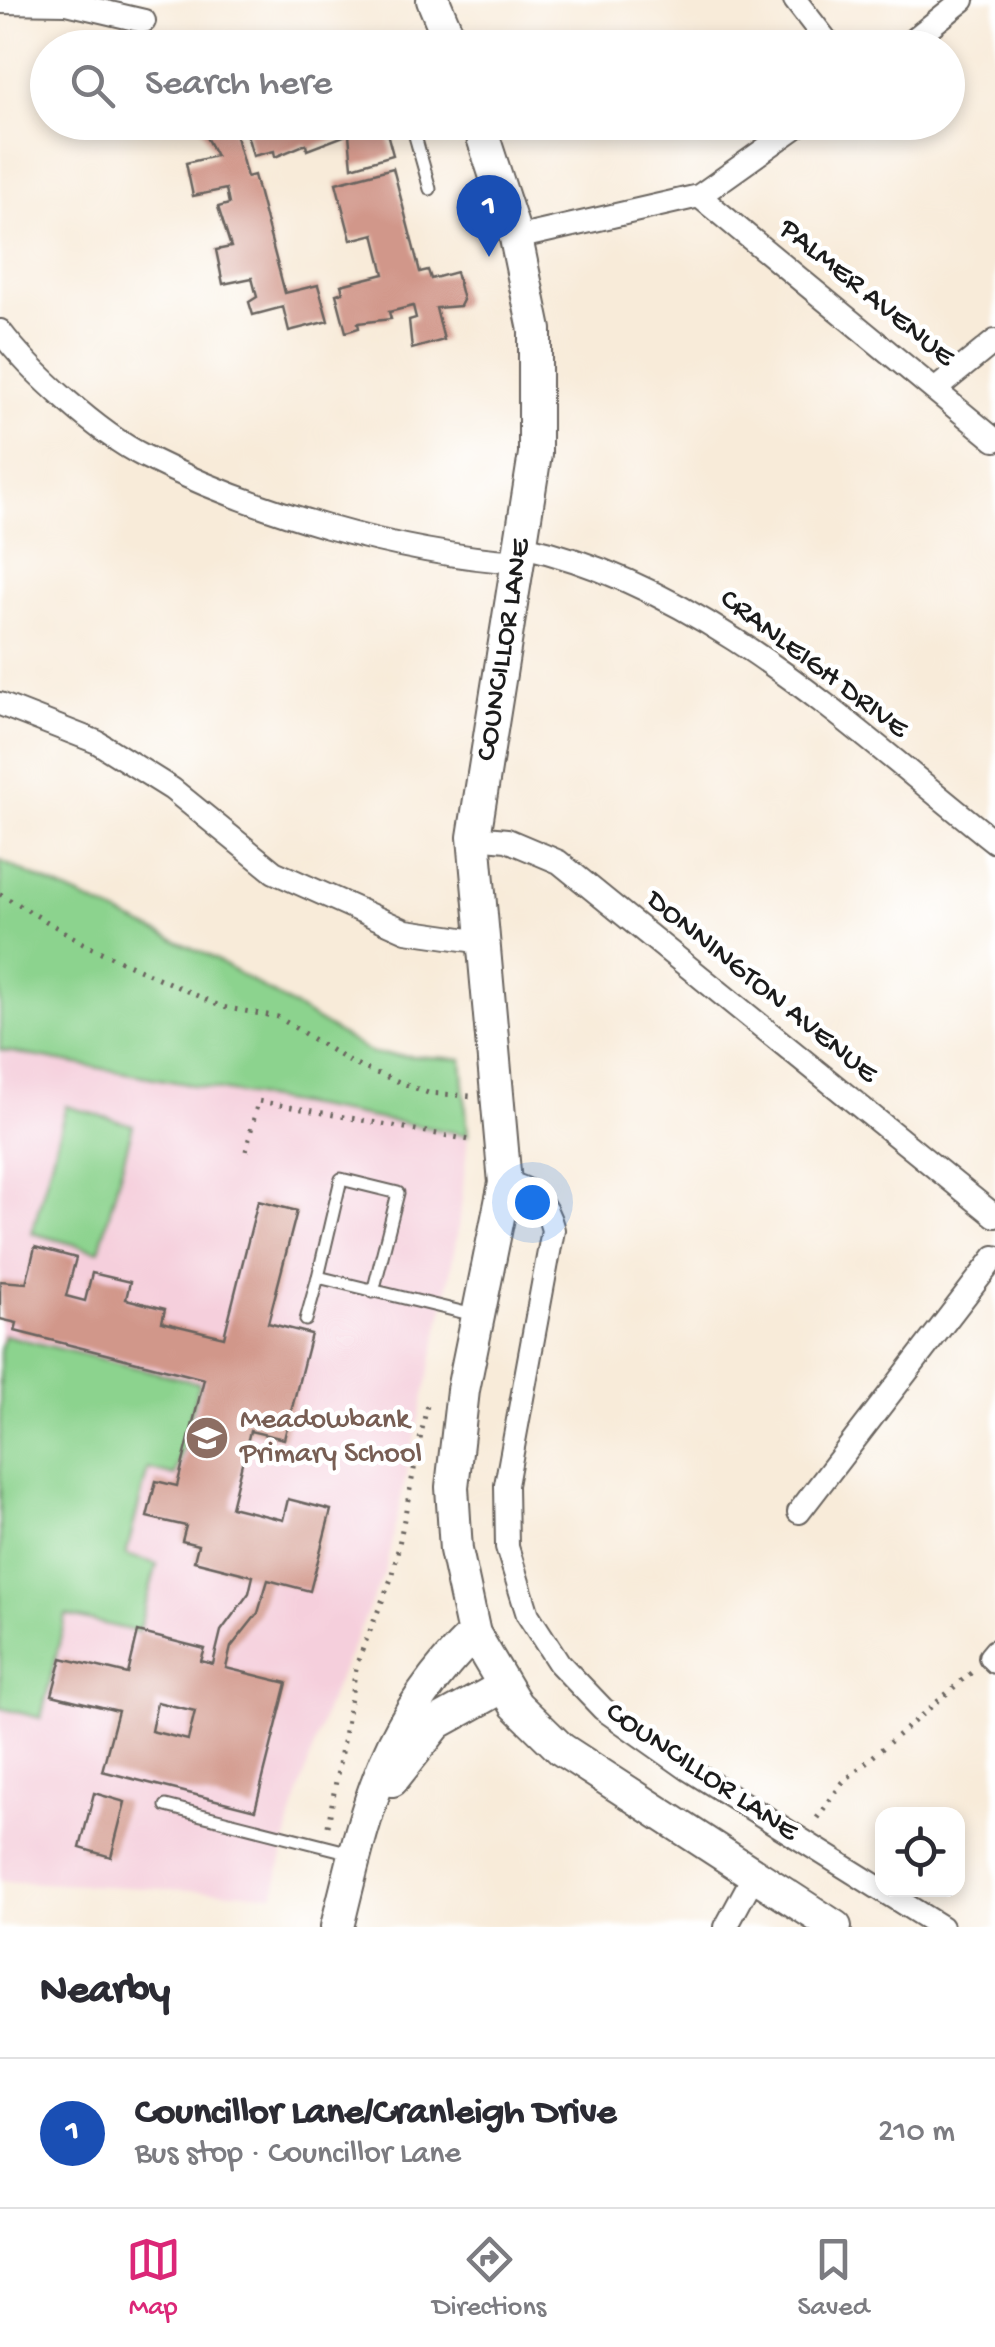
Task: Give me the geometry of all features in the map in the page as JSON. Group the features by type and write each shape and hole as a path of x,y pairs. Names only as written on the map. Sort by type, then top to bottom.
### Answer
{"street":[{"path":"434,0 444,30"},
{"path":"795,0 818,30"},
{"path":"926,30 963,0"},
{"path":"0,2 67,3 144,21"},
{"name":"COUNCILLOR LANE","path":"484,140 516,238 535,330 535,454 474,837 505,1183 463,1390 452,1487 456,1550 474,1634 516,1705 561,1748 835,1927"},
{"path":"516,238 699,196 778,140"},
{"name":"PALMER AVENUE","path":"699,196 995,440"},
{"name":"CRANLEIGH DRIVE","path":"0,331 30,370 142,455 303,520 458,558 521,554 621,574 696,614 768,662 995,842"},
{"path":"936,389 995,341"},
{"path":"0,704 96,742 172,789 274,872 406,931 484,942"},
{"name":"DONNINGTON AVENUE","path":"474,837 507,840 560,862 995,1216"},
{"name":"COUNCILLOR LANE","path":"505,1183 525,1186 548,1210 553,1230 506,1485 508,1547 528,1615 559,1663 603,1710 940,1927"},
{"path":"798,1512 995,1257"},
{"path":"337,1927 346,1845 384,1756 410,1710 446,1661 474,1634"},
{"path":"346,1845 408,1755 437,1722 504,1686"},
{"path":"726,1927 753,1876"}],"lane":[{"path":"416,140 430,189"},
{"path":"306,1320 341,1179 398,1192 373,1292"},
{"path":"318,1277 478,1316"},
{"path":"166,1806 346,1845"}],"path":[{"path":"0,894 90,947 222,1006 278,1018 353,1064 428,1093 500,1098"},
{"path":"246,1150 258,1101 503,1142"},
{"path":"346,1845 357,1663 393,1574 432,1382 463,1390"},
{"path":"802,1840 843,1782 993,1657"}],"shaded area":[{"name":"Meadowbank Primary School","path":"0,1050 468,1135 460,1218 444,1306 385,1571 327,1705 292,1816 274,1894 0,1881"}],"green space":[{"path":"0,861 210,956 373,1054 462,1059 468,1135 0,1050"},
{"path":"66,1106 133,1125 99,1251 32,1233"},
{"path":"4,1335 199,1383 175,1476 148,1469 126,1555 157,1564 138,1632 66,1615 41,1718 0,1708 0,1352"}],"building":[{"path":"208,140 237,140 247,177 254,175 285,293 318,285 328,321 289,331 283,307 253,315 249,302 257,297 252,278 223,284 216,250 231,247 218,207 229,204 226,189 193,196 186,163 216,156"},
{"path":"249,140 333,140 307,150 306,144 275,157 274,151 253,156"},
{"path":"350,140 389,140 393,155 352,167"},
{"path":"393,168 420,272 428,270 431,279 456,272 463,300 460,306 436,308 444,340 412,349 409,320 416,318 413,306 389,312 391,319 358,323 359,328 346,332 336,294 343,292 341,285 384,274 374,234 351,240 336,183"},
{"path":"258,1201 297,1211 268,1323 311,1334 284,1439 250,1431 231,1507 283,1520 288,1499 331,1510 310,1591 268,1580 258,1613 231,1647 226,1668 287,1683 255,1810 102,1771 118,1711 52,1695 62,1658 128,1674 138,1632 205,1649 201,1661 213,1664 221,1631 249,1593 253,1576 194,1561 198,1545 182,1541 186,1526 147,1517 156,1481 177,1486 204,1379 15,1331 17,1323 0,1319 0,1281 26,1283 35,1247 76,1258 66,1296 85,1301 92,1273 130,1282 126,1299 165,1309 162,1322 224,1337","holes":["157,1702 195,1711 188,1740 151,1731"]},
{"path":"94,1793 125,1802 111,1857 80,1848"}],"place":[{"name":"Councillor Lane/Cranleigh Drive","path":"489,257"},
{"name":"Meadowbank Primary School","path":"207,1438"}]}
